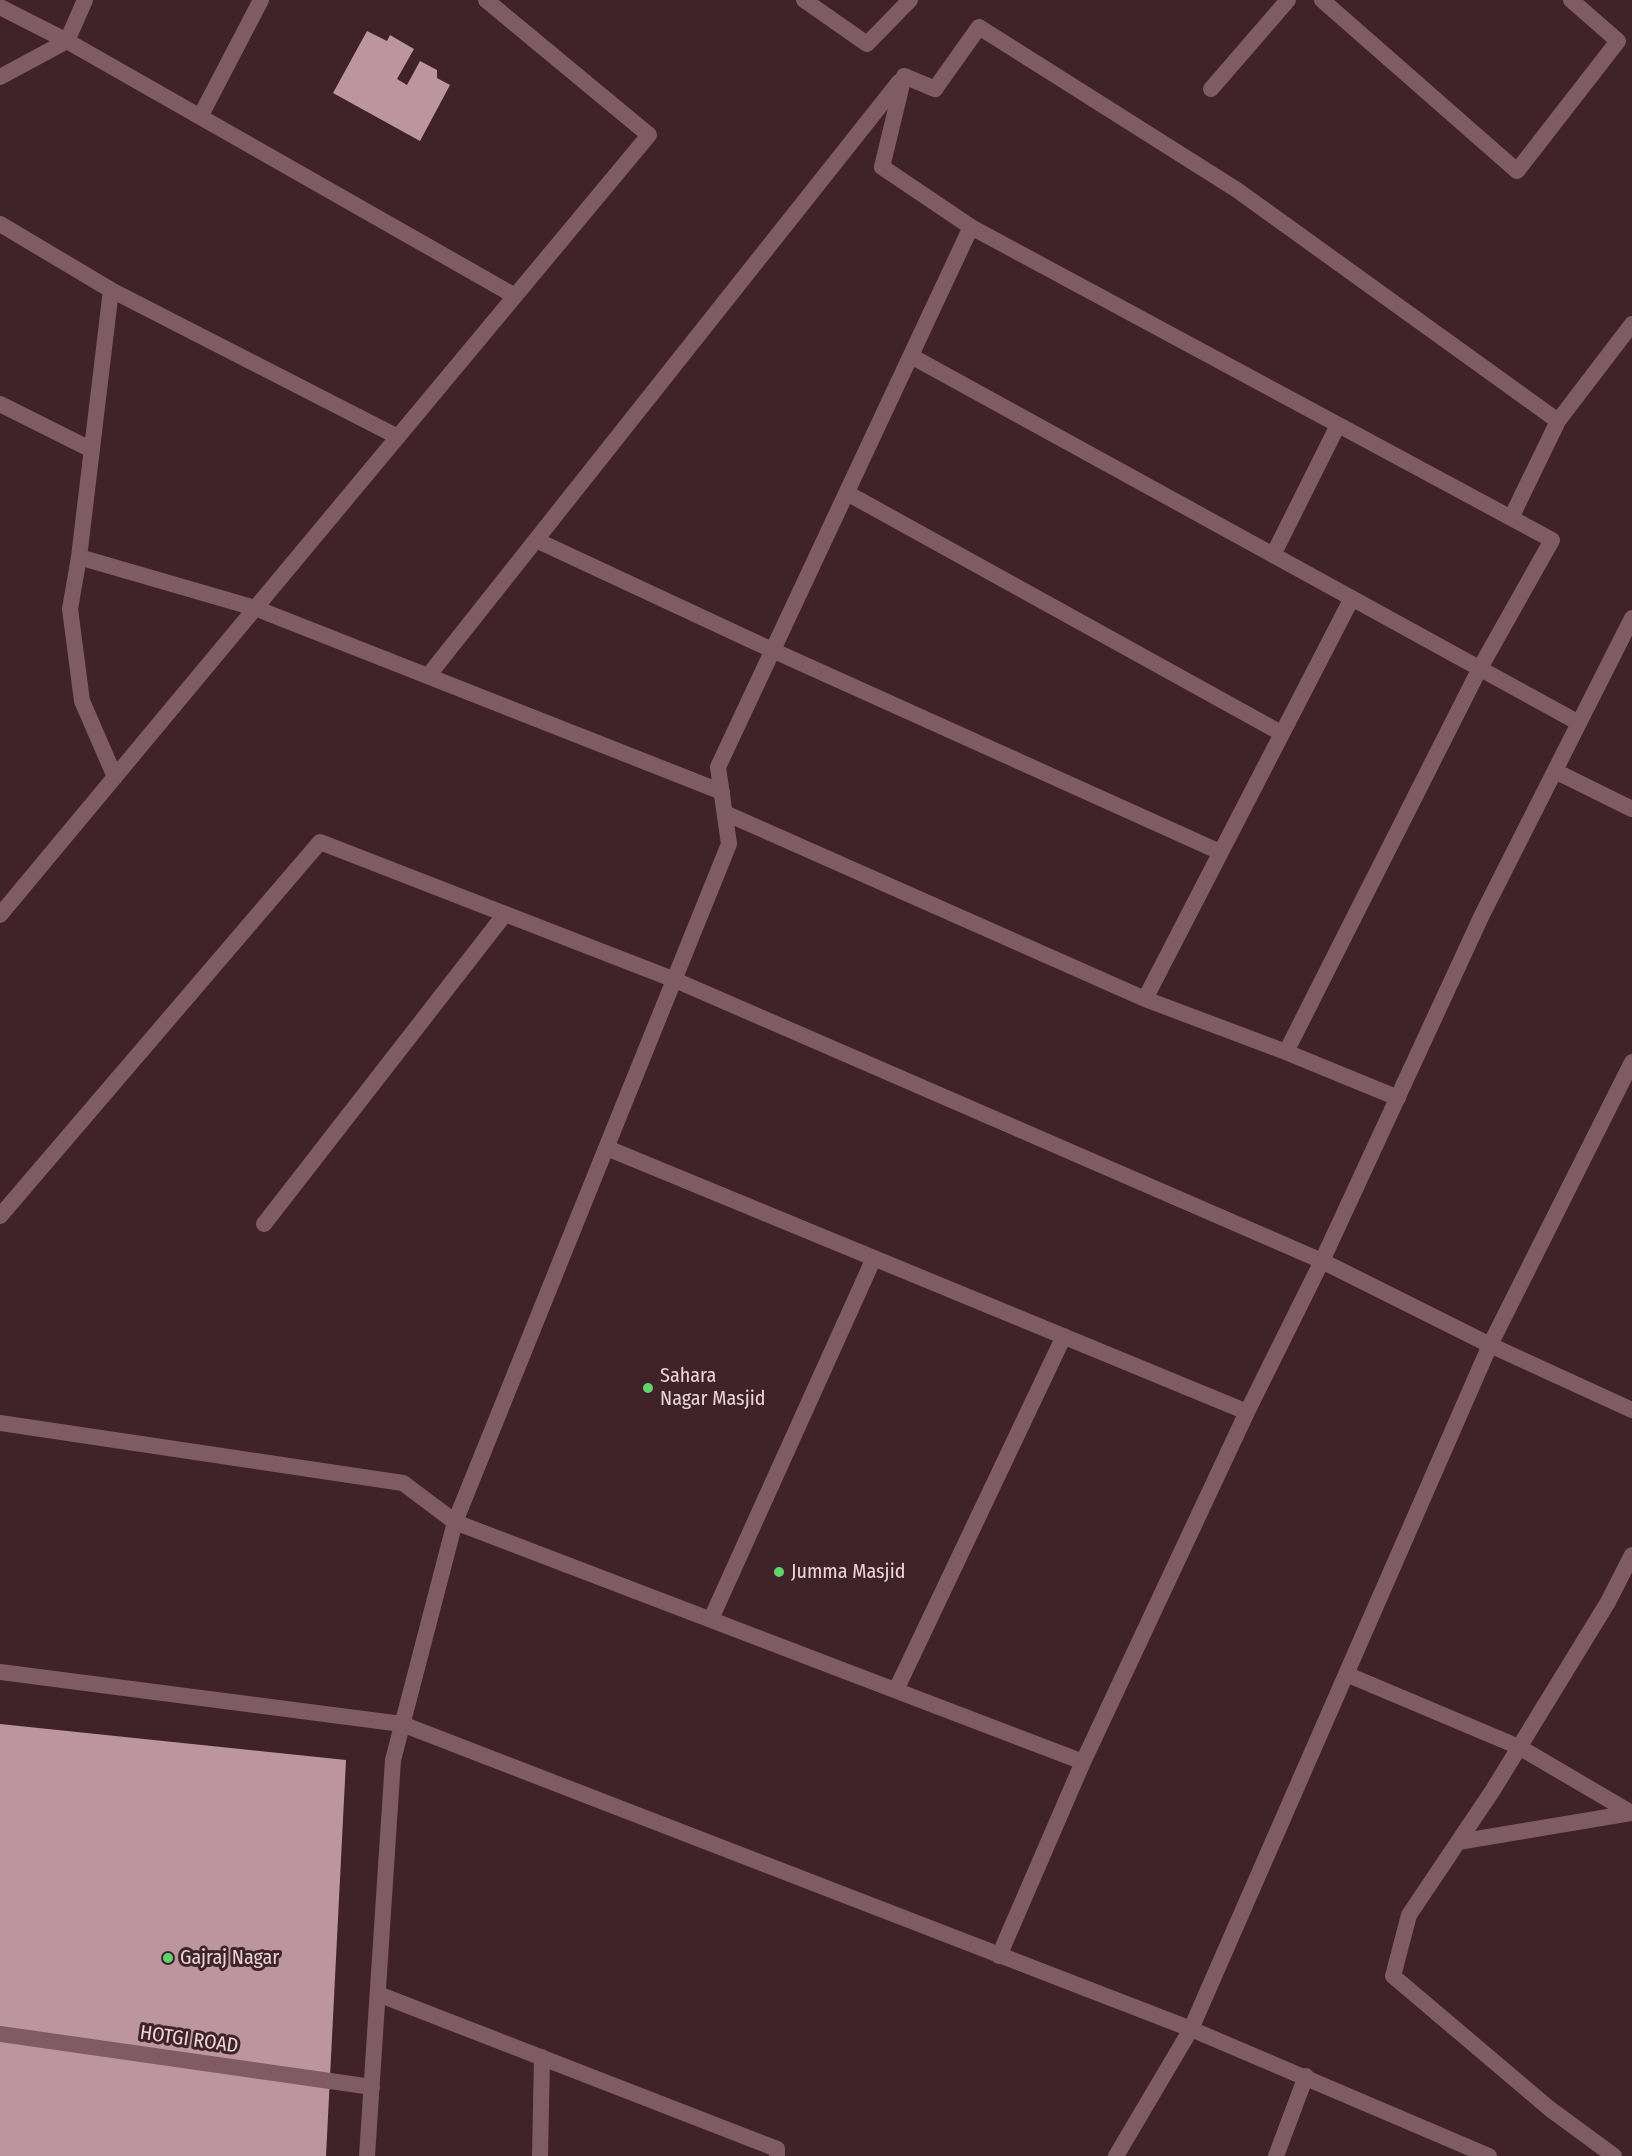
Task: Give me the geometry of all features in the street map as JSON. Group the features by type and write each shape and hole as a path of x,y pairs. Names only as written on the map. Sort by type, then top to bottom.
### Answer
{"street":[{"path":"0,77 67,41 85,0"},
{"path":"200,117 261,0"},
{"path":"0,915 649,135 486,0"},
{"path":"804,0 867,44 910,0"},
{"path":"1211,89 1288,0"},
{"path":"1322,0 1517,171 1618,41 1571,0"},
{"path":"0,7 67,41 515,296"},
{"path":"904,76 935,89 979,27 1237,190 1558,421"},
{"path":"904,76 882,167 971,227 1552,540 1480,668 1286,1052"},
{"path":"428,676 904,76"},
{"path":"0,224 111,290 398,436"},
{"path":"367,2156 393,1760 456,1522 729,844 718,767 971,227"},
{"path":"111,290 80,557 70,609 82,701 115,777"},
{"path":"1511,518 1558,421 1632,324"},
{"path":"911,356 1579,723"},
{"path":"0,404 92,450"},
{"path":"1273,555 1338,425"},
{"path":"847,493 1281,733"},
{"path":"536,540 772,650 1220,852"},
{"path":"80,557 255,608 722,792"},
{"path":"1145,999 1352,598"},
{"path":"999,1956 1083,1762 1247,1412 1322,1261 1482,915 1632,618"},
{"path":"1555,771 1632,808"},
{"path":"725,813 1145,999 1286,1052 1398,1098"},
{"path":"0,1216 320,842 675,980 1322,1261 1490,1345 1632,1410"},
{"path":"264,1224 506,914"},
{"path":"1116,2156 1191,2029 1490,1345 1632,1062"},
{"path":"607,1148 1247,1412"},
{"path":"711,1619 874,1258"},
{"path":"896,1690 1064,1336"},
{"path":"0,1423 403,1483 456,1522 1083,1762"},
{"path":"1614,2156 1550,2109 1393,1976 1409,1915 1519,1747 1608,1602 1632,1555"},
{"path":"0,1672 402,1724 1191,2029 1306,2076 1489,2156"},
{"path":"1346,1674 1519,1747 1631,1812"},
{"path":"1458,1842 1631,1812"},
{"path":"378,1994 777,2150 777,2156"},
{"name":"HOTGI ROAD","path":"0,2034 372,2087"},
{"path":"540,2156 542,2058"},
{"path":"1276,2156 1306,2076"}],"building":[{"path":"367,31 387,41 390,35 414,49 397,79 407,85 420,61 437,70 437,78 450,85 420,141 333,93"},
{"name":"Gajraj Nagar","path":"0,1724 346,1760 326,2156 0,2156"}],"place":[{"name":"Sahara Nagar Masjid","path":"648,1388"},
{"name":"Jumma Masjid","path":"779,1572"},
{"name":"Gajraj Nagar","path":"168,1958"}]}
